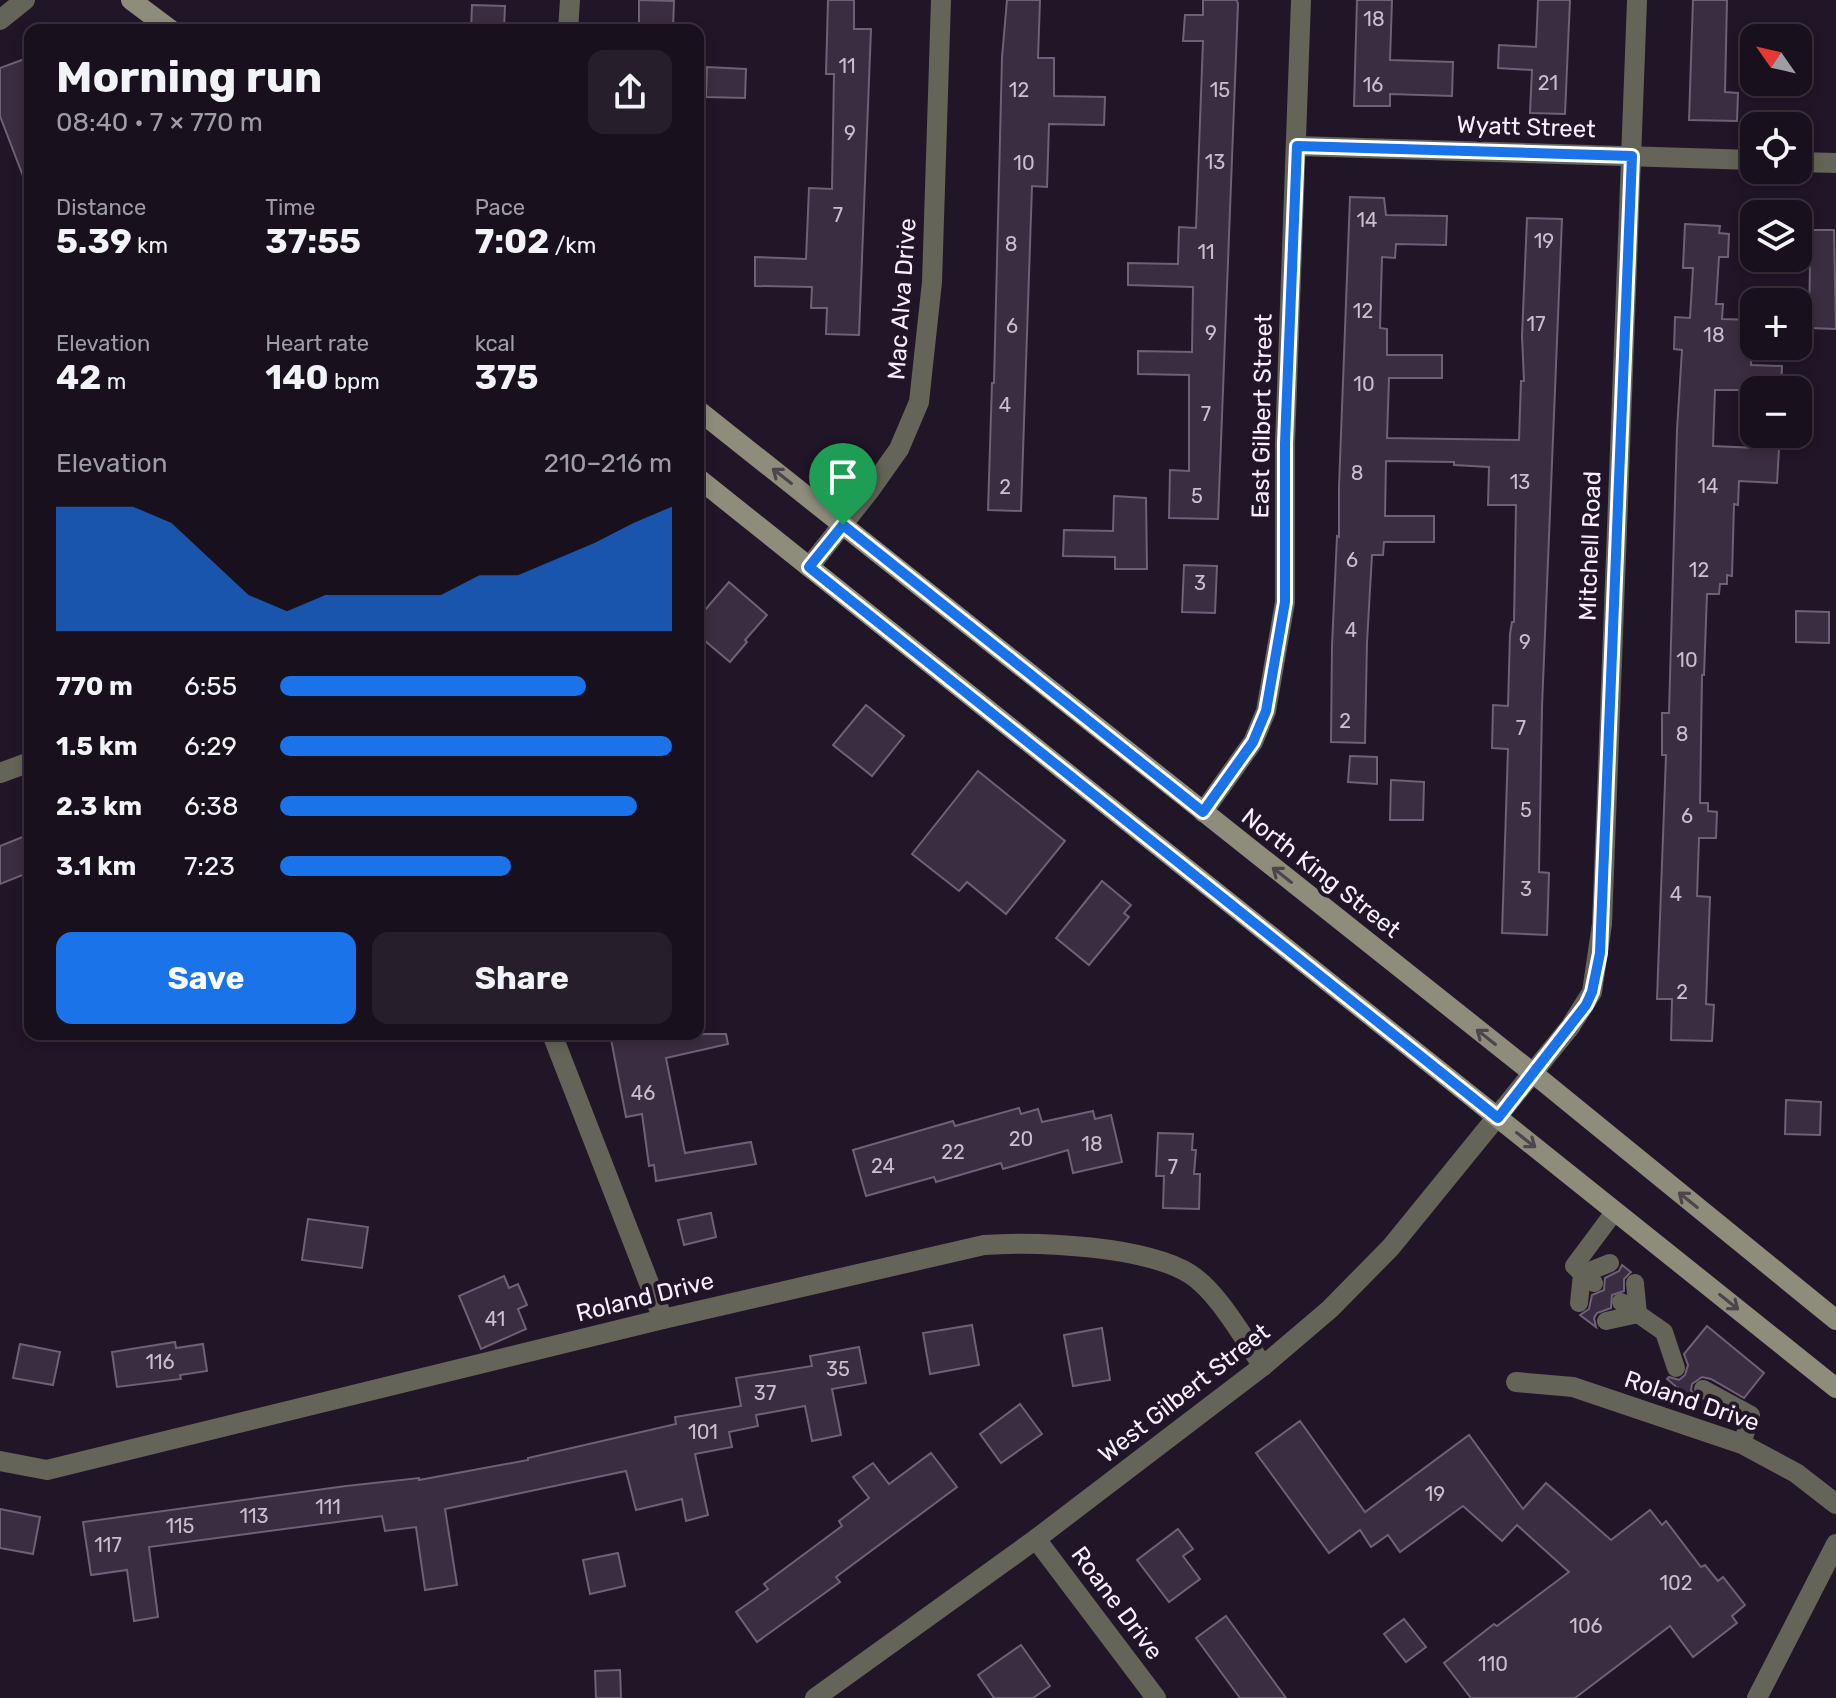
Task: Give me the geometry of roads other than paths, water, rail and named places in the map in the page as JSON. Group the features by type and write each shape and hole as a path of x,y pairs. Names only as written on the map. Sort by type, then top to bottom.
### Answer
{"main road":[{"path":"131,0 163,24"},
{"name":"North King Street","path":"704,415 1534,1074 1836,1320"},
{"path":"704,483 1836,1388"}],"street":[{"path":"0,20 25,0"},
{"path":"568,24 570,0"},
{"name":"Mac Alva Drive","path":"809,567 899,449 919,402 932,282 941,0"},
{"name":"East Gilbert Street","path":"1203,812 1247,751 1262,721 1283,616 1285,443 1301,0"},
{"name":"Mitchell Road","path":"1534,1074 1586,1005 1592,992 1600,953 1637,0"},
{"name":"Wyatt Street","path":"1297,146 1740,160"},
{"path":"1812,162 1836,163"},
{"path":"0,773 24,764"},
{"path":"554,1040 663,1319"},
{"name":"West Gilbert Street","path":"815,1698 1036,1539 1321,1318 1362,1277 1534,1074"},
{"name":"Roland Drive","path":"0,1461 47,1470 663,1319 984,1245 1024,1242 1062,1245 1157,1259 1191,1275 1209,1291 1263,1366"},
{"name":"Roland Drive","path":"1516,1382 1573,1387 1742,1444 1796,1473 1836,1504"},
{"name":"Roane Drive","path":"1036,1539 1156,1698"},
{"path":"1757,1698 1836,1544"}],"lane":[{"path":"1588,1279 1574,1266 1615,1211"},
{"path":"1579,1303 1588,1279 1610,1263"},
{"path":"1635,1283 1638,1314"},
{"path":"1621,1302 1664,1332 1676,1368"},
{"path":"1606,1321 1638,1314"},
{"path":"1703,1389 1751,1415 1742,1444"}]}
